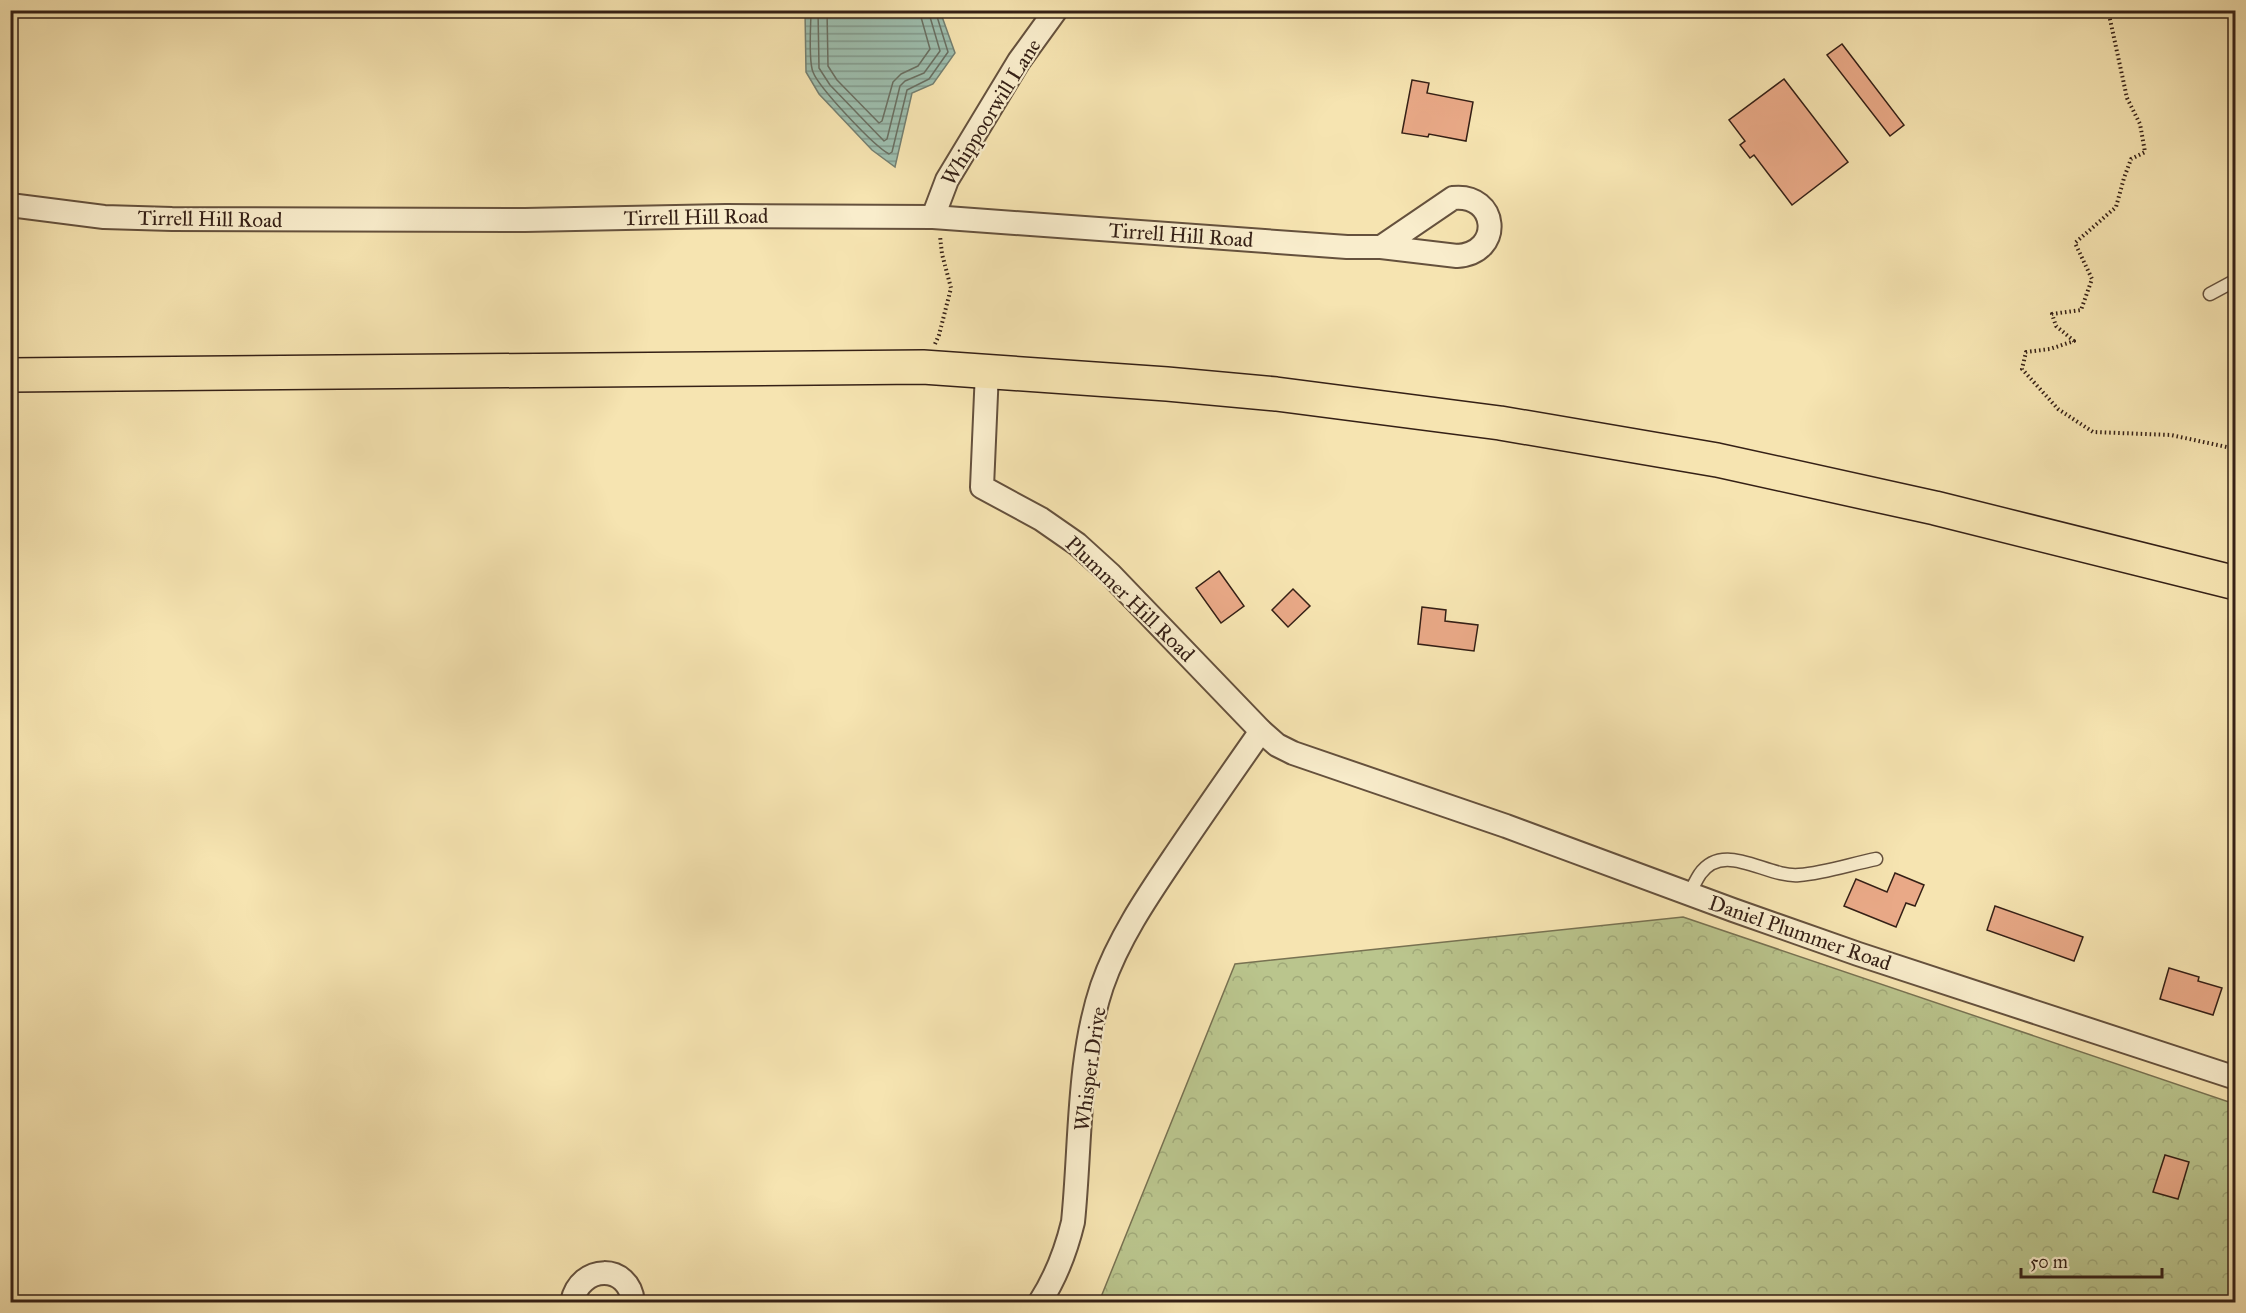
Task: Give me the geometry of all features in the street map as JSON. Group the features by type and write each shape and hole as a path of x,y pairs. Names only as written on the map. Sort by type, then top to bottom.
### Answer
{"main road":[{"path":"10,375 923,367 1275,394 1500,423 1717,460 1935,508 2235,583"}],"street":[{"name":"Whippoorwill Lane","path":"936,217 938,199 956,165 1020,61 1056,10"},
{"name":"Tirrell Hill Road","path":"10,205 104,217 172,219 525,220 726,216 936,217 1347,247 1381,247"},
{"name":"Plummer Hill Road","path":"987,371 982,487 1041,519 1077,544 1110,574 1277,745 1293,753 1367,778"},
{"name":"Whisper Drive","path":"1040,1302 1055,1277 1068,1244 1073,1222 1085,1070 1092,1027 1106,977 1140,907 1261,731"},
{"name":"Daniel Plummer Road","path":"1367,778 1858,954 2235,1078"},
{"path":"572,1302 579,1284 587,1278 605,1273 622,1280 629,1287 633,1302"}],"lane":[{"path":"2210,294 2235,280"},
{"path":"1689,894 1701,872 1718,860 1744,861 1773,873 1798,875 1876,859"}],"path":[{"path":"2108,10 2127,98 2140,124 2145,153 2131,159 2116,207 2075,243 2092,279 2081,310 2052,314 2056,326 2074,341 2050,350 2025,352 2022,369 2058,409 2092,432 2171,435 2235,449"},
{"path":"923,367 939,335 951,292 936,217"}],"green space":[{"path":"1683,917 2235,1104 2235,1302 1099,1302 1235,964"}],"water":[{"path":"805,11 940,11 955,53 933,84 912,93 895,167 872,150 819,94 806,72"}],"building":[{"path":"1842,44 1904,125 1890,136 1827,55"},
{"path":"1784,79 1848,162 1792,205 1754,155 1750,158 1740,145 1745,141 1729,120"},
{"path":"1412,80 1429,83 1427,93 1473,102 1466,141 1429,134 1428,137 1402,133"},
{"path":"1219,571 1244,606 1221,623 1196,588"},
{"path":"1293,589 1310,606 1288,627 1272,610"},
{"path":"1422,607 1446,610 1445,621 1478,625 1474,651 1418,644"},
{"path":"1895,873 1924,885 1915,906 1906,903 1896,927 1844,906 1856,879 1887,892"},
{"path":"1995,906 2083,937 2074,961 1987,930"},
{"path":"2169,968 2199,977 2198,981 2222,988 2213,1015 2160,999"},
{"path":"2165,1155 2189,1162 2178,1199 2153,1192"}]}
